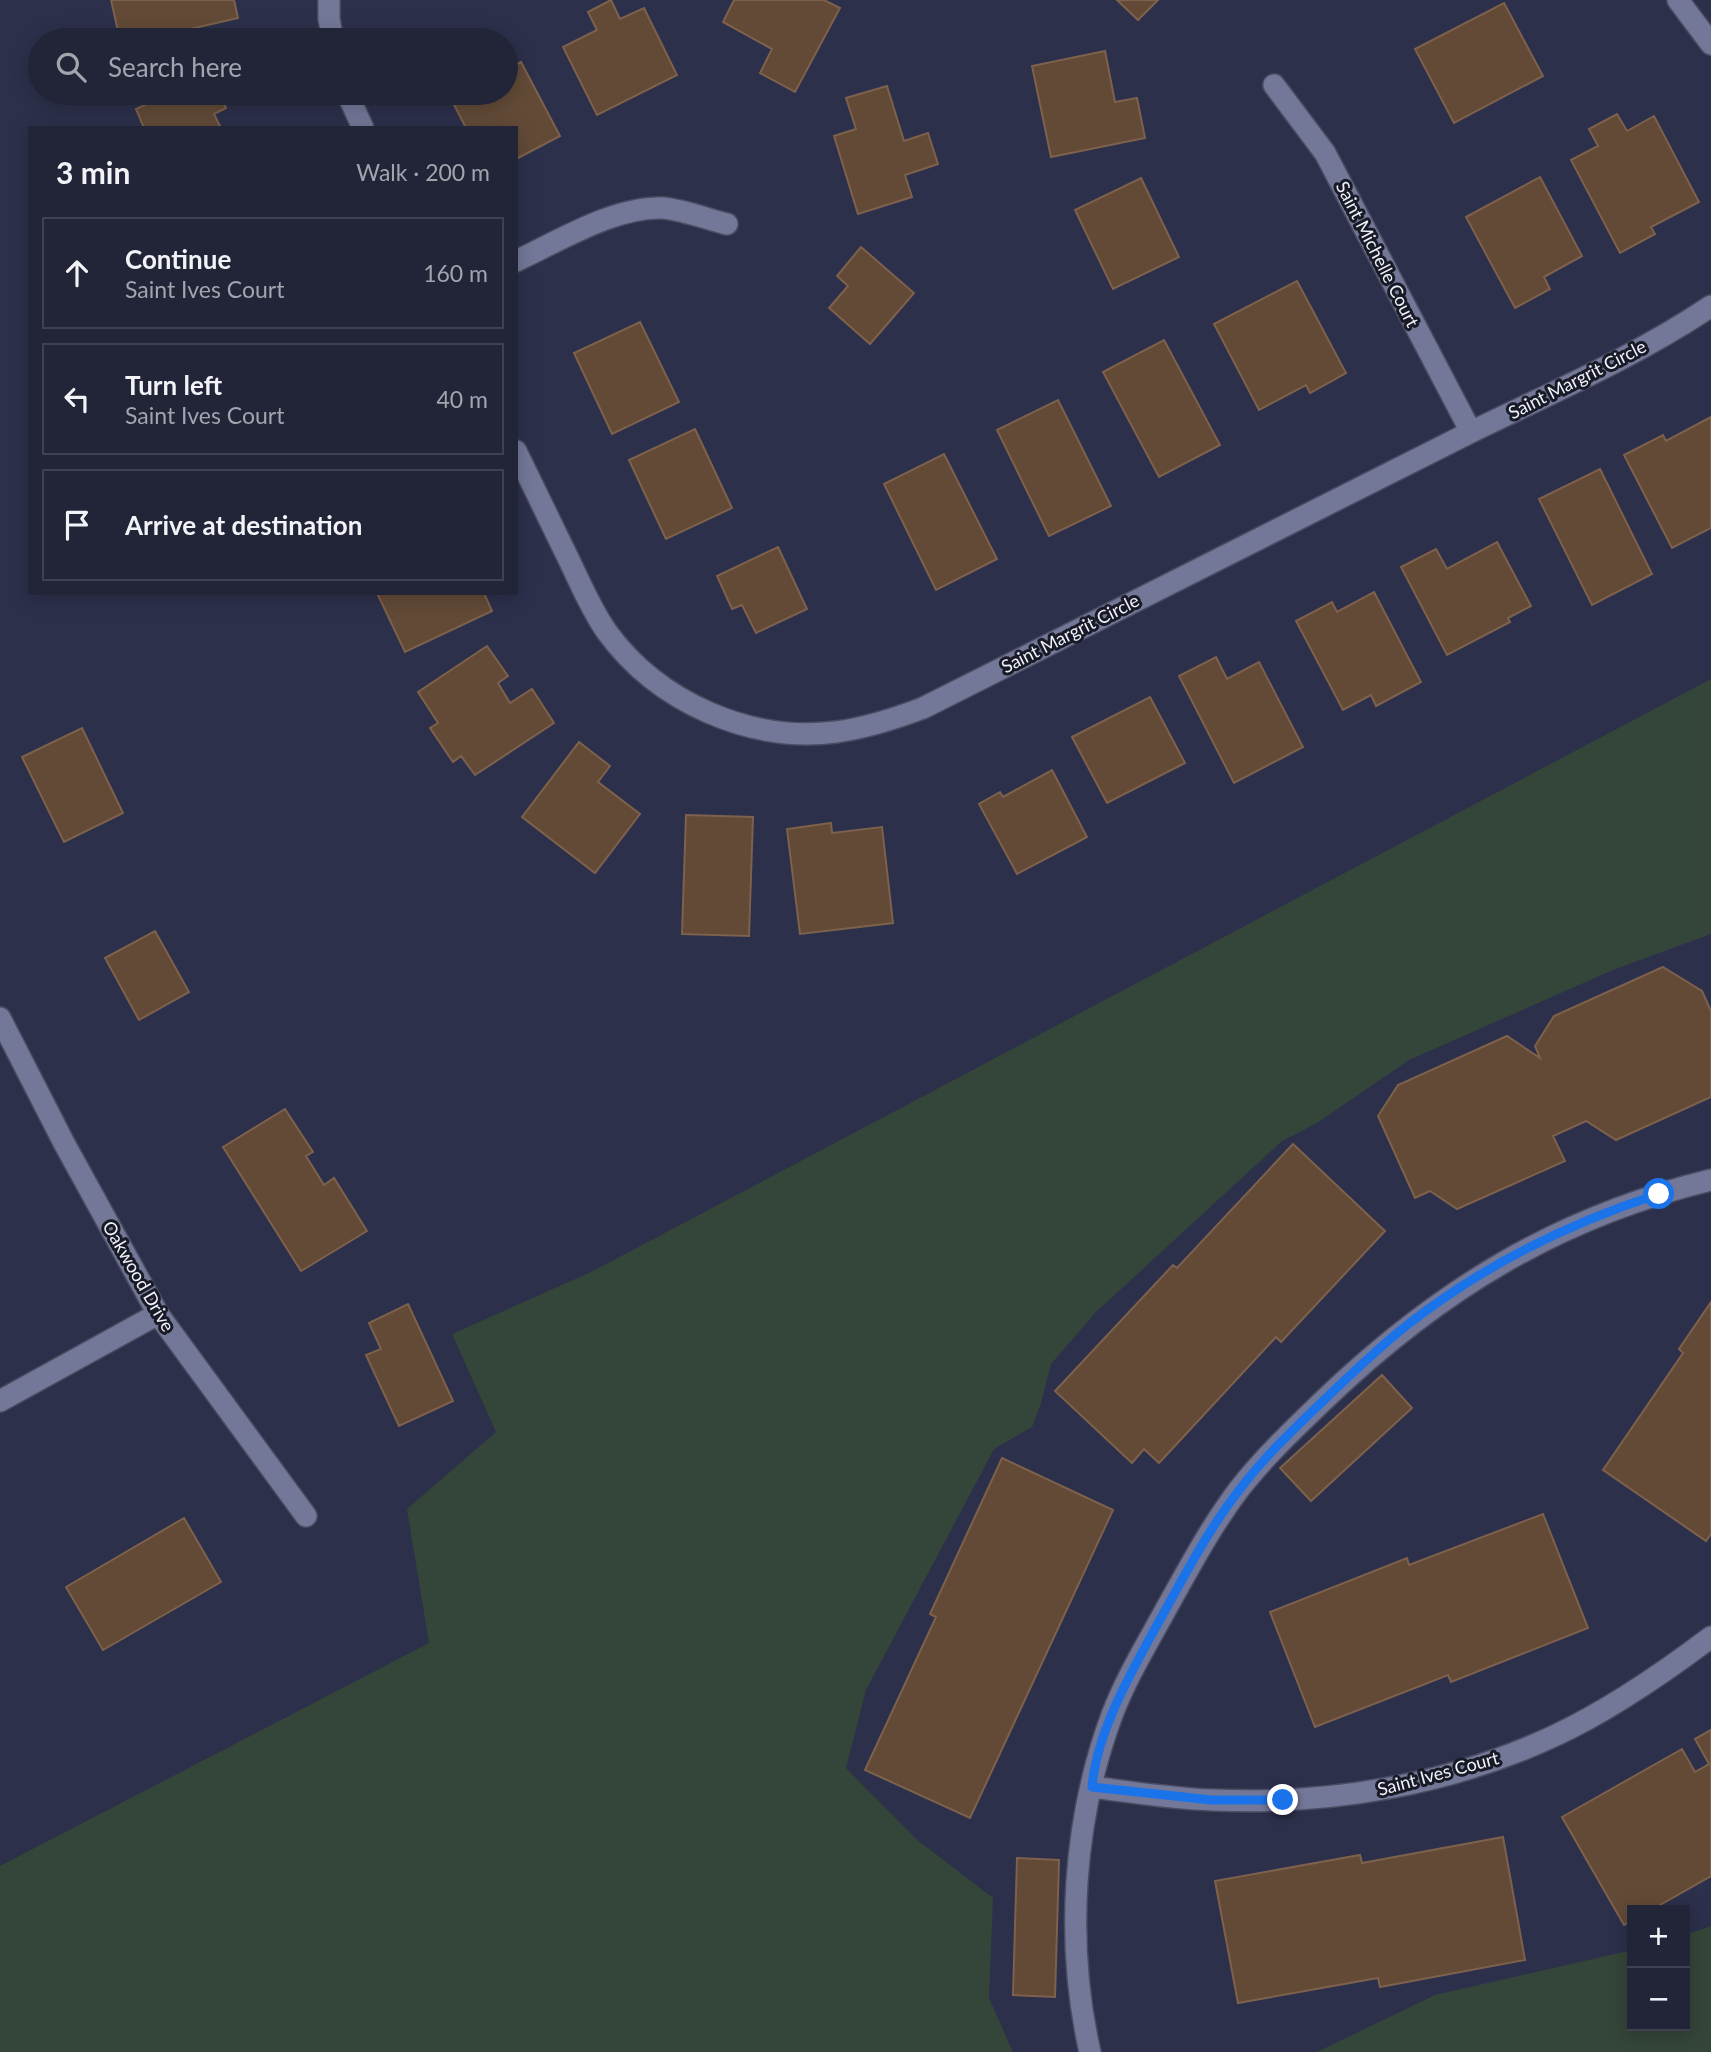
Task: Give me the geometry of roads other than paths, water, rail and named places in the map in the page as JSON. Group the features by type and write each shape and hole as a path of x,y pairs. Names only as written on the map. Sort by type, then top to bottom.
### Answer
{"street":[{"path":"329,0 330,28"},
{"path":"1678,0 1711,44"},
{"name":"Saint Michelle Court","path":"1273,85 1317,139 1329,160 1471,432"},
{"path":"352,105 362,126"},
{"path":"518,260 605,220 651,209 665,208 727,224"},
{"name":"Saint Margrit Circle","path":"518,455 590,604 606,631 630,659 673,694 709,713 751,726 816,734 854,729 891,720 923,708 1560,389 1686,323 1711,306"},
{"name":"Oakwood Drive","path":"0,1018 64,1143 158,1314 306,1516"},
{"path":"1090,2052 1080,2001 1076,1952 1079,1878 1100,1750 1124,1688 1182,1579 1239,1489 1296,1427 1374,1353 1407,1325 1497,1265 1538,1243 1621,1206 1711,1180"},
{"path":"0,1401 158,1314"},
{"name":"Saint Ives Court","path":"1092,1787 1178,1798 1247,1801 1325,1797 1404,1785 1482,1763 1554,1736 1629,1694 1711,1637"}]}
